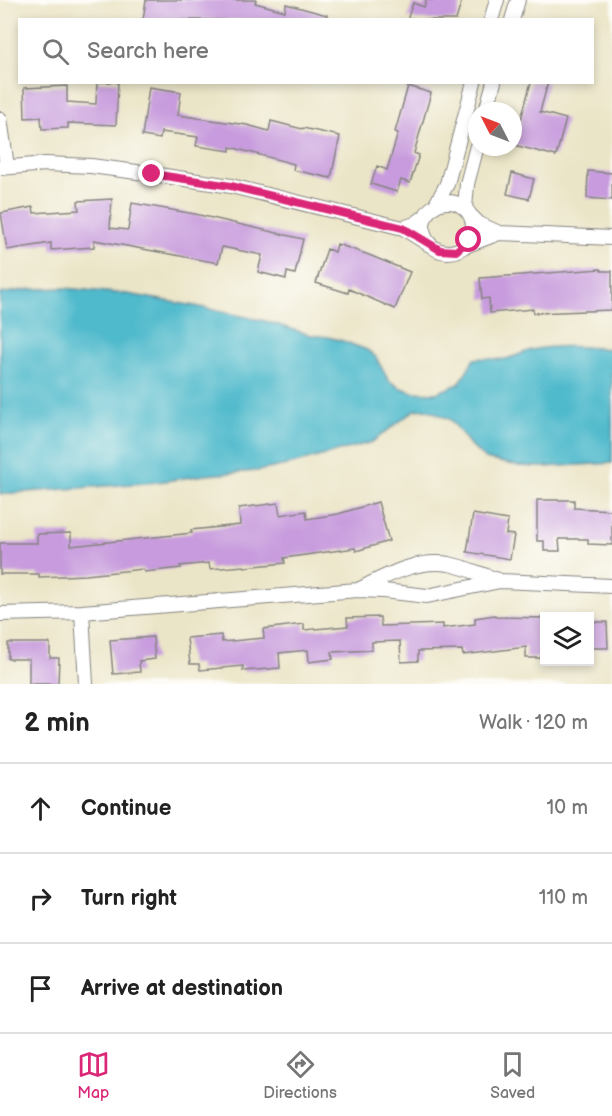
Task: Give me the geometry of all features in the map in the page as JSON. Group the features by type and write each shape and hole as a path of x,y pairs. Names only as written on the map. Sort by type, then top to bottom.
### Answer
{"street":[{"path":"492,18 497,0"},
{"path":"513,18 518,0"},
{"path":"432,246 424,232 430,211 447,184 473,84"},
{"path":"488,102 493,84"},
{"path":"0,120 4,167 46,164 91,166 231,186 403,228 432,246 448,252 456,251 499,233"},
{"path":"463,247 473,233 464,199 474,156"},
{"path":"403,228 415,224 430,211 450,202 468,212 479,224 499,233 612,238"},
{"path":"358,590 397,571 420,564 451,565 500,581"},
{"path":"0,614 82,612 358,590 428,596 500,581 612,586"},
{"path":"82,612 86,684"}],"water":[{"path":"64,288 128,294 195,306 343,341 367,350 375,356 389,381 412,392 436,393 459,384 474,359 506,359 529,351 551,347 612,349 612,463 544,467 518,466 485,459 471,446 451,420 425,409 415,410 372,442 257,471 158,482 0,494 0,294 31,289"}],"building":[{"path":"146,0 256,0 255,3 285,11 286,4 327,15 326,18 143,18"},
{"path":"426,0 462,0 457,18 408,17 413,3 424,7"},
{"path":"97,84 118,84 116,125 68,123 68,128 42,129 41,117 25,118 24,88 67,86 67,102 96,104"},
{"path":"530,84 547,84 540,112 566,119 556,156 522,147 522,115"},
{"path":"408,86 431,93 414,153 419,155 410,183 401,180 397,192 371,184 377,166 387,170"},
{"path":"149,87 181,92 178,115 247,125 269,131 271,121 340,136 331,178 293,170 294,164 230,147 230,151 196,146 198,137 161,132 160,139 142,136"},
{"path":"588,171 612,173 612,200 587,198"},
{"path":"512,173 534,179 529,199 507,194"},
{"path":"112,199 110,228 128,230 132,203 195,214 303,239 295,274 287,272 286,279 258,272 262,255 222,247 218,263 94,240 94,247 51,250 51,243 7,250 1,213 33,207 34,213 79,210 78,201"},
{"path":"337,244 410,272 395,309 349,289 348,293 316,283 327,249 335,252"},
{"path":"601,269 601,271 612,271 612,310 534,313 533,309 490,313 489,298 482,299 480,278"},
{"path":"537,500 574,500 574,508 612,510 612,545 588,544 588,539 559,539 560,551 544,551 544,541 537,541"},
{"path":"378,502 389,541 356,551 355,548 284,558 285,563 245,567 210,569 209,563 144,572 143,569 39,577 39,574 0,574 0,543 37,543 37,534 71,533 71,546 192,533 191,530 240,525 239,508 278,503 280,515 306,511 307,519 338,514"},
{"path":"473,514 508,520 506,534 514,535 510,559 467,552"},
{"path":"495,615 496,617 540,618 540,658 526,658 526,647 463,655 462,650 418,651 418,661 401,662 400,641 372,642 372,650 332,652 333,659 309,662 308,650 279,653 280,668 243,671 243,666 200,670 199,664 190,664 187,638 221,635 222,642 264,638 263,629 304,624 304,630 348,626 347,618 380,617 381,626 443,624 443,628 475,624 475,618"},
{"path":"594,622 607,622 608,648 594,648"},
{"path":"153,637 155,659 139,661 140,672 113,674 110,640"},
{"path":"8,643 50,643 50,658 59,658 58,684 29,684 29,659 8,659"}],"route":[{"path":"152,174 231,186 403,228 440,250 448,252 463,247 469,240"}]}
